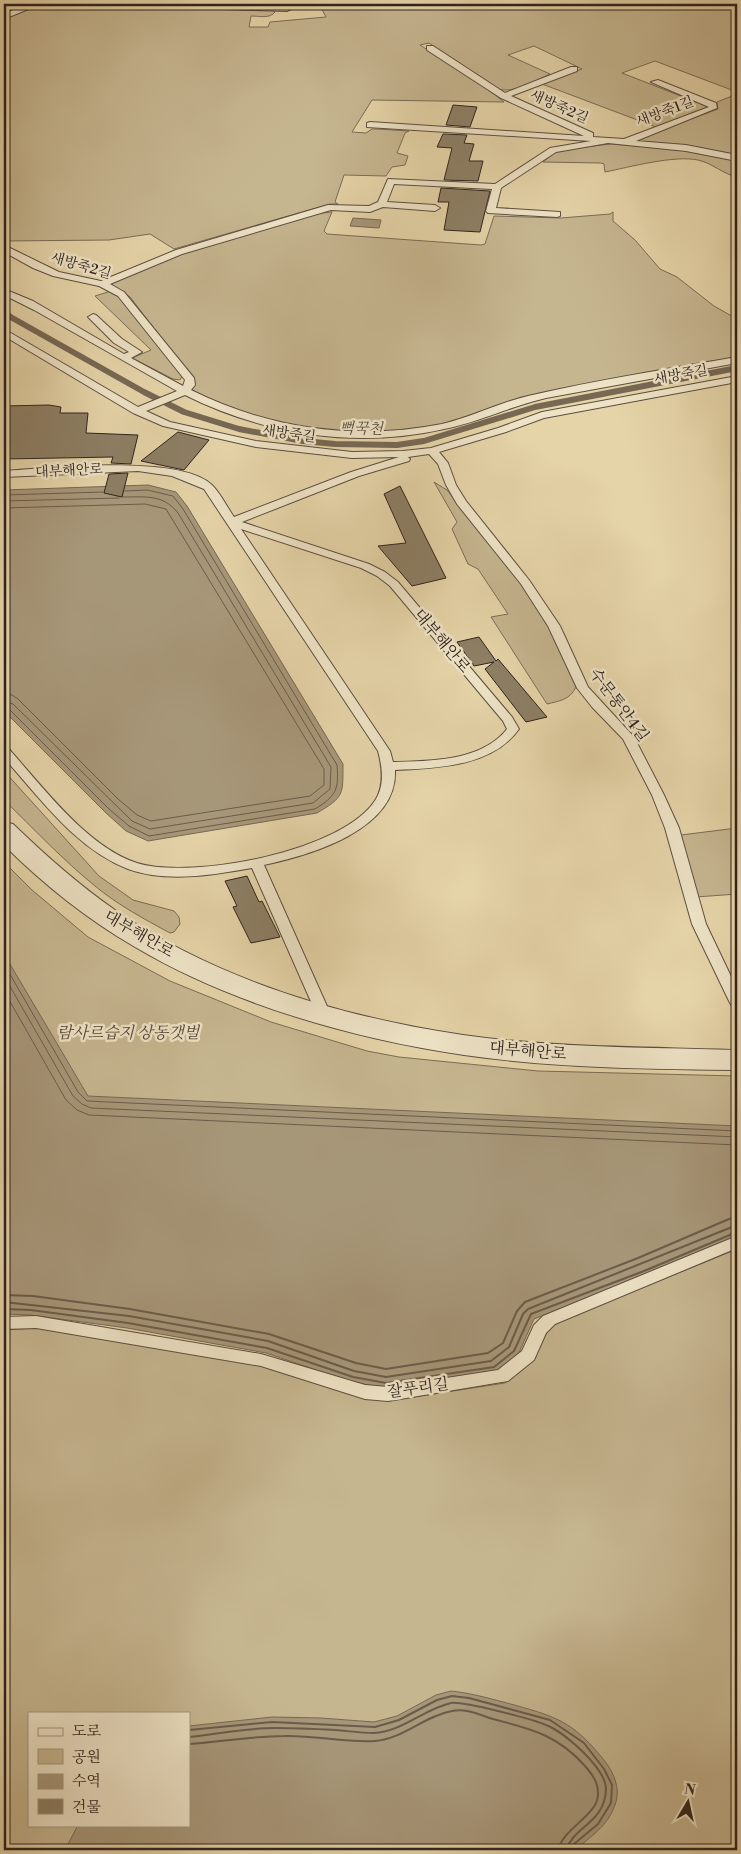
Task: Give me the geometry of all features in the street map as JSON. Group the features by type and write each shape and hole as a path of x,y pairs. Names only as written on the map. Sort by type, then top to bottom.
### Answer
{"street":[{"name":"대부해안로","path":"4,830 57,880 108,918 156,946 209,973 323,1013 396,1032 463,1045 563,1055 737,1060"}],"lane":[{"path":"4,17 29,6 49,4"},
{"path":"127,4 171,4 287,10"},
{"name":"새방죽2길","path":"430,48 504,96 604,142"},
{"name":"새방죽2길","path":"504,96 574,69"},
{"name":"새방죽1길","path":"622,143 713,108 713,105 655,82"},
{"path":"370,125 561,136 604,142 686,148 737,158"},
{"path":"382,204 392,181 497,186 553,150 604,142"},
{"path":"497,186 491,211 557,214"},
{"path":"102,284 180,252 331,207 370,209 382,204 435,208"},
{"name":"새방죽2길","path":"4,248 36,266 102,284 122,294 190,380 190,385 182,392"},
{"name":"새방죽길","path":"4,292 38,308 182,392 239,414 285,426 332,434 388,436 414,433 472,419 517,402 737,360"},
{"path":"93,317 118,341 136,352 124,357"},
{"name":"새방죽길","path":"4,332 167,424 241,441 282,448 352,455 403,454 432,451 502,430 542,415 737,379"},
{"path":"141,409 182,392"},
{"path":"232,522 355,474 432,451"},
{"name":"수문통안4길","path":"432,451 443,463 451,485 461,502 525,582 543,608 554,626 573,670 584,688 596,704 628,737 658,795 672,828 699,924 737,1003"},
{"name":"대부해안로","path":"4,474 138,468 178,473 208,487 384,751 389,766 421,766 478,754 496,747 509,738 513,729 508,720 394,584 381,574 365,566 232,522"},
{"path":"4,751 74,826 114,858 136,867 162,873 182,874 291,855 345,832 366,818 381,802 388,786 389,766"},
{"path":"256,862 323,1013"},
{"name":"잘푸리길","path":"4,1322 36,1322 261,1360 365,1392 388,1394 502,1376 528,1355 540,1329 549,1320 737,1242"}],"green space":[{"path":"319,4 737,4 737,92 655,61 622,73 709,107 656,127 542,84 582,69 534,46 508,55 550,74 525,86 504,90 498,89 429,43 420,45 481,84 504,102 372,100 352,132 366,133 372,129 409,131 405,133 397,153 408,156 405,165 392,167 386,176 344,175 335,202 338,204 330,204 174,249 150,234 109,240 4,241 4,19 30,7 42,5 118,5 273,10 275,12 270,16 251,16 249,27 268,27 270,22 326,17"},
{"path":"737,94 737,156 688,147 629,142 718,109 717,102"},
{"path":"610,144 681,149 737,159 737,177 703,161 688,159 652,162 605,172 604,164 601,163 543,162 560,150"},
{"path":"332,212 324,231 327,234 481,245 485,244 494,216 561,218 610,214 613,212 613,221 635,240 660,269 677,277 714,306 737,319 737,358 512,400 469,418 415,431 363,435 287,425 241,412 192,391 195,382 193,379 130,297 110,284 184,252 313,214"},
{"path":"111,291 122,299 182,376 180,380 173,379 132,358 151,350 95,296"},
{"path":"434,482 447,490 503,560 537,608 566,659 576,687 571,695 560,701 547,704 491,617 508,614 478,569 468,564 452,529 457,522"},
{"path":"4,771 99,876 133,900 174,911 179,917 180,924 174,932 170,933 113,899 60,855 4,800"},
{"path":"737,828 737,894 696,897 681,835"},
{"name":"람사르습지 상동갯벌","path":"4,862 32,890 88,937 170,981 271,1022 367,1051 399,1057 538,1071 737,1076 737,1201 4,1185"},
{"path":"737,1249 737,1850 4,1850 4,1330 38,1328 260,1365 362,1397 388,1401 505,1383 534,1360 546,1334 556,1323"}],"water":[{"path":"353,218 381,220 379,228 350,226"},
{"path":"148,485 176,492 187,506 343,764 343,782 340,794 337,799 317,813 148,841 126,831 106,813 4,711 4,490"},
{"path":"4,954 88,1096 737,1126 737,1236 646,1275 534,1319 518,1355 496,1371 385,1388 352,1382 266,1353 127,1328 30,1315 4,1314"},
{"path":"451,1691 486,1698 550,1716 571,1728 592,1746 607,1764 613,1775 617,1787 617,1799 608,1819 575,1850 65,1850 77,1826 190,1826 190,1726 272,1717 374,1722 397,1716 436,1695"}],"building":[{"path":"453,105 477,107 470,127 446,125"},
{"path":"443,134 467,135 464,143 474,144 469,161 483,161 478,181 444,180 452,148 437,147"},
{"path":"441,188 490,191 480,232 444,230 449,202 438,202"},
{"path":"49,405 61,407 60,413 88,413 86,433 138,435 131,464 111,463 113,457 4,459 4,406"},
{"path":"178,432 209,440 184,470 141,461"},
{"path":"128,473 122,497 104,493 109,474"},
{"path":"400,486 446,578 412,586 378,546 406,543 384,494"},
{"path":"479,637 496,661 498,659 547,717 526,722 485,669 494,662 474,666 457,642"},
{"path":"247,876 259,902 262,901 280,937 251,943 233,907 237,906 225,881"}],"waterway":[{"name":"뻑꾹천","path":"4,313 10,316"},
{"name":"뻑꾹천","path":"7,315 144,392 184,412 239,429 303,441 335,444 397,445 424,441 535,407 737,368"}]}
